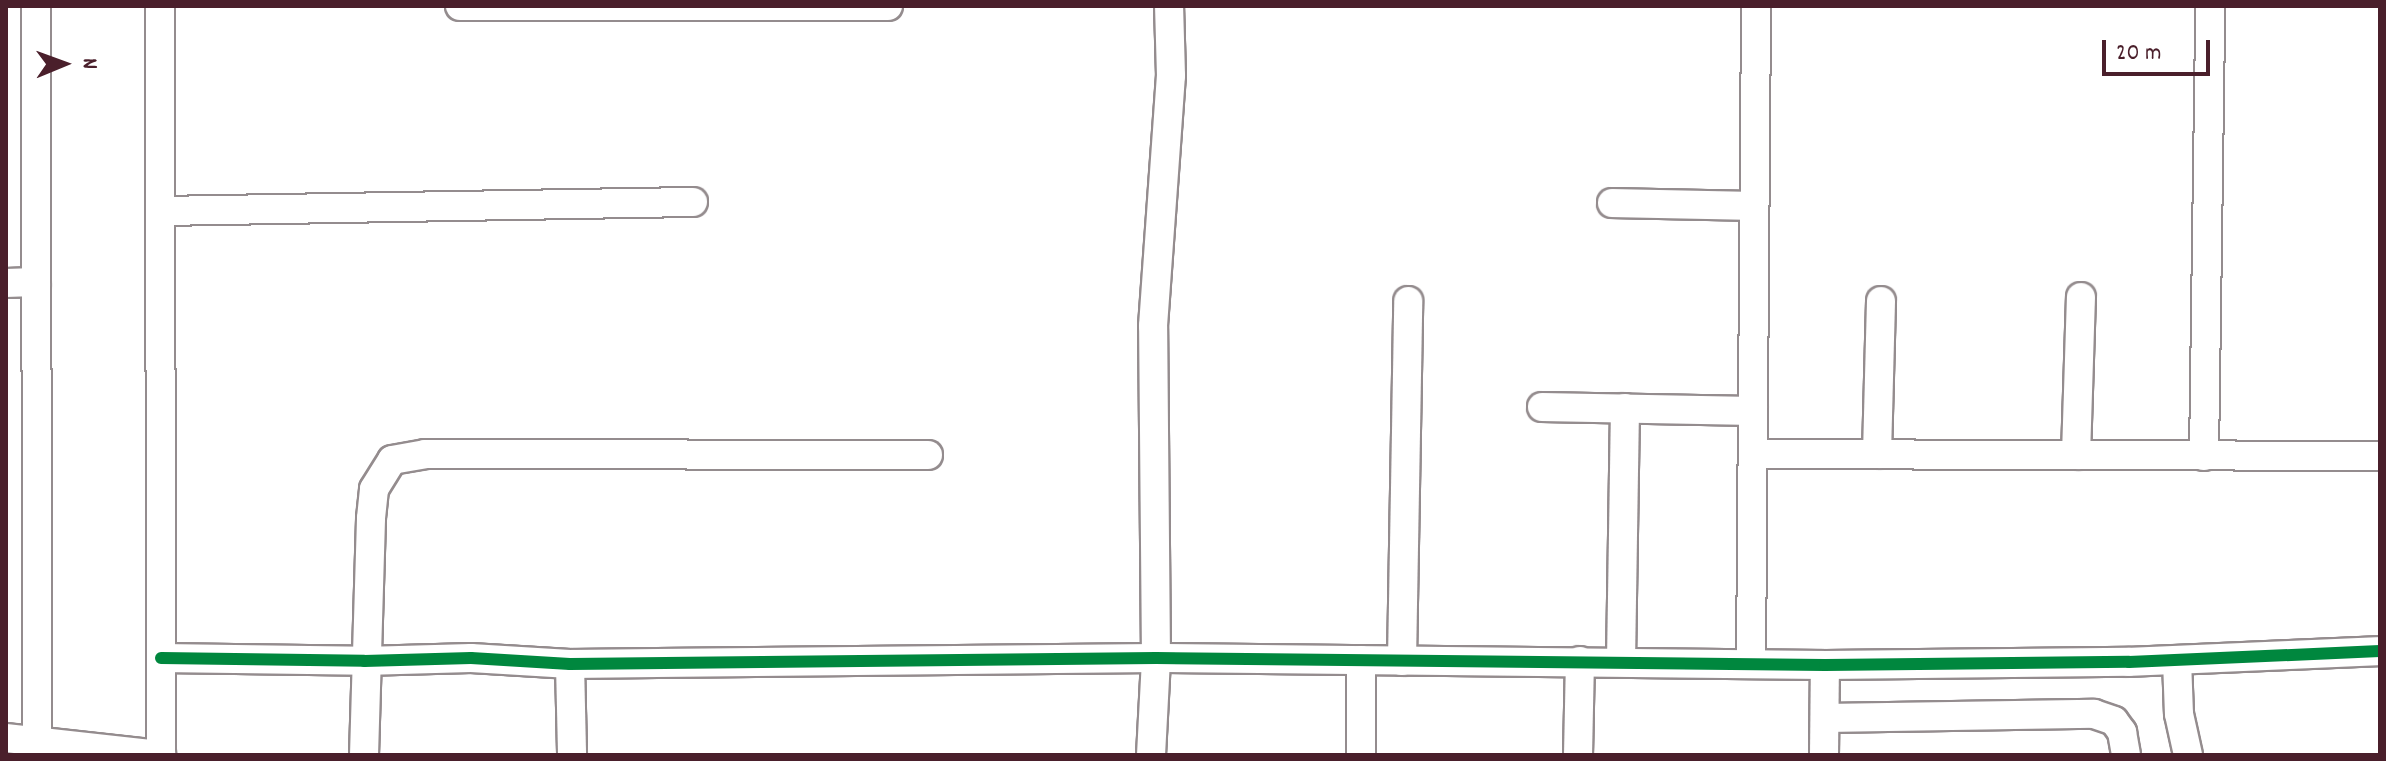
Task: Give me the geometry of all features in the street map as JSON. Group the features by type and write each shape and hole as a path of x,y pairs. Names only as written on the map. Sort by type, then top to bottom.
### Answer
{"street":[{"path":"36,6 37,741"},
{"path":"6,738 161,754 160,6"},
{"path":"460,6 888,6"},
{"path":"1151,755 1156,658 1153,326 1171,76 1169,6"},
{"path":"1751,663 1756,6"},
{"path":"2204,456 2210,6"},
{"path":"160,211 693,202"},
{"path":"1612,203 1754,206"},
{"path":"6,283 36,282"},
{"path":"2076,455 2081,297"},
{"path":"1402,661 1408,301"},
{"path":"1877,454 1881,301"},
{"path":"1542,407 1753,411"},
{"path":"1621,662 1625,408"},
{"path":"364,755 364,661 374,489 392,460 425,454 928,455"},
{"path":"1753,454 2380,456"},
{"path":"161,658 364,661 471,658 570,664 1156,658 1825,665 2177,660 2380,651"},
{"path":"1361,660 1361,755"},
{"path":"2177,660 2179,714 2188,755"},
{"path":"1578,755 1580,661"},
{"path":"570,664 572,755"},
{"path":"1824,755 1825,665"},
{"path":"1825,718 2094,714 2114,721 2122,732 2126,755"}],"cycle path":[{"path":"161,658 364,661 471,658 570,664 1156,658 1825,665 2129,662 2380,651"}]}
